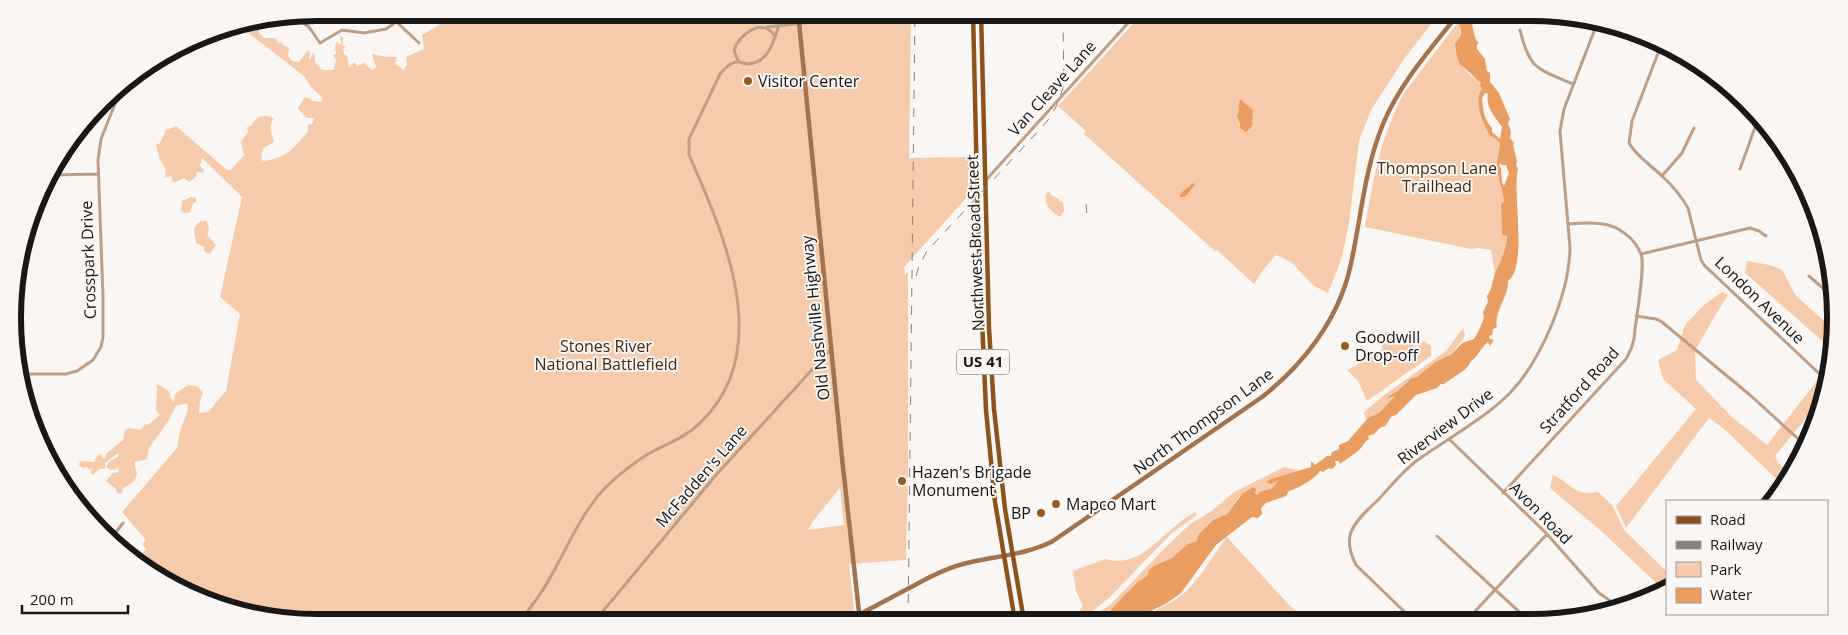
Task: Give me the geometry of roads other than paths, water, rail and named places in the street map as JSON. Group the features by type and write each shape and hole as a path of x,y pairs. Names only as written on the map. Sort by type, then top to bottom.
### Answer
{"main road":[{"name":"Northwest Broad Street","path":"973,21 982,354 995,502 1014,614"},
{"name":"Northwest Broad Street","path":"981,21 989,305 994,409 1005,509 1023,614"},
{"name":"North Thompson Lane","path":"860,614 930,577 966,563 1004,557 1036,548 1060,537 1262,397 1300,362 1324,329 1339,300 1350,270 1373,152 1383,122 1404,85 1453,21"},
{"name":"Old Nashville Highway","path":"799,22 859,614"},
{"path":"974,100 984,100"},
{"path":"977,182 986,181"},
{"path":"979,237 987,237"},
{"path":"981,305 989,305"},
{"path":"982,354 991,353"},
{"path":"986,410 994,409"},
{"path":"989,446 998,445"}],"street":[{"path":"779,25 772,47 764,57 749,64 738,61 734,55 734,50 738,42 753,30 763,27 811,21"},
{"name":"Van Cleave Lane","path":"986,181 1130,21"},
{"path":"302,22 309,27 320,43 339,31 379,32 396,22 419,43"},
{"path":"763,27 772,32 775,37"},
{"name":"Riverview Drive","path":"1407,614 1356,565 1351,556 1351,532 1364,514 1401,475 1416,462 1495,406 1510,392 1529,369 1541,348 1564,293 1570,248 1560,131 1564,109 1572,84 1595,28"},
{"path":"1520,30 1524,49 1532,64 1536,68 1572,84"},
{"name":"London Avenue","path":"1659,51 1632,121 1629,143 1638,156 1677,191 1688,208 1705,266 1821,375"},
{"path":"524,614 541,593 578,525 602,491 636,462 691,431 708,415 724,393 732,373 738,341 735,285 722,236 710,201 689,156 688,144 718,77 726,67 738,61"},
{"name":"Crosspark Drive","path":"27,374 77,372 90,363 101,347 103,338 103,297 98,174 101,139 115,101"},
{"path":"1740,169 1756,125"},
{"path":"1662,176 1682,153 1694,128"},
{"path":"58,175 98,174"},
{"path":"1568,224 1592,223 1612,226 1632,240 1641,254 1750,228 1766,236"},
{"name":"Stratford Road","path":"1503,493 1626,359 1634,339 1643,269 1641,254"},
{"path":"1809,276 1825,290"},
{"path":"1636,316 1656,319 1750,395 1800,440"},
{"name":"McFadden's Lane","path":"601,614 716,475 831,349"},
{"name":"Avon Road","path":"1449,439 1546,534 1599,593 1612,603"},
{"path":"115,533 123,523"},
{"path":"1473,614 1546,534"},
{"path":"1437,536 1521,614"}],"water":[{"path":"1458,21 1471,21 1475,37 1479,44 1477,44 1477,49 1485,59 1487,71 1490,73 1490,82 1499,93 1510,119 1508,123 1511,132 1510,138 1514,143 1518,169 1517,261 1514,273 1508,281 1508,287 1497,316 1497,327 1493,329 1492,335 1489,336 1490,339 1494,340 1490,346 1488,342 1460,373 1437,388 1416,395 1397,414 1391,417 1385,426 1368,436 1369,439 1351,457 1340,464 1339,461 1335,461 1336,465 1332,469 1320,471 1306,483 1289,491 1286,496 1266,503 1261,508 1262,514 1258,518 1252,517 1216,545 1181,593 1167,603 1147,614 1107,614 1137,582 1147,576 1149,570 1172,558 1188,544 1197,541 1198,535 1213,520 1227,514 1242,494 1253,487 1256,489 1255,493 1257,495 1272,488 1279,480 1271,484 1266,482 1271,479 1311,467 1311,461 1315,465 1327,456 1331,456 1332,452 1339,449 1339,445 1348,441 1368,418 1379,413 1395,396 1388,397 1435,362 1452,354 1462,343 1474,339 1484,318 1483,312 1488,302 1487,296 1506,245 1507,236 1502,235 1501,204 1504,202 1497,164 1500,143 1490,136 1482,119 1478,100 1482,89 1481,83 1460,64 1457,57 1455,44 1461,35","holes":["1485,93 1488,94 1488,103 1502,127 1500,139 1492,132 1492,128 1483,110 1482,98","1500,163 1506,165 1509,173 1504,186 1499,166"]},
{"path":"1240,99 1253,110 1252,126 1246,132 1240,128 1237,117"},
{"path":"1193,183 1195,185 1185,197 1180,197 1180,194"}],"railway":[{"path":"908,614 915,21"},
{"path":"916,276 927,251 1049,119 1057,105 1064,85 1063,23"},
{"path":"1086,204 1087,215"}],"place":[{"name":"Visitor Center","path":"748,81"},
{"name":"Goodwill Drop-off","path":"1345,346"},
{"name":"Hazen's Brigade Monument","path":"902,481"},
{"name":"Mapco Mart","path":"1056,504"},
{"name":"BP","path":"1041,513"}],"park label":[{"name":"Thompson Lane Trailhead","path":"1437,177"},
{"name":"Stones River National Battlefield","path":"606,355"}]}
